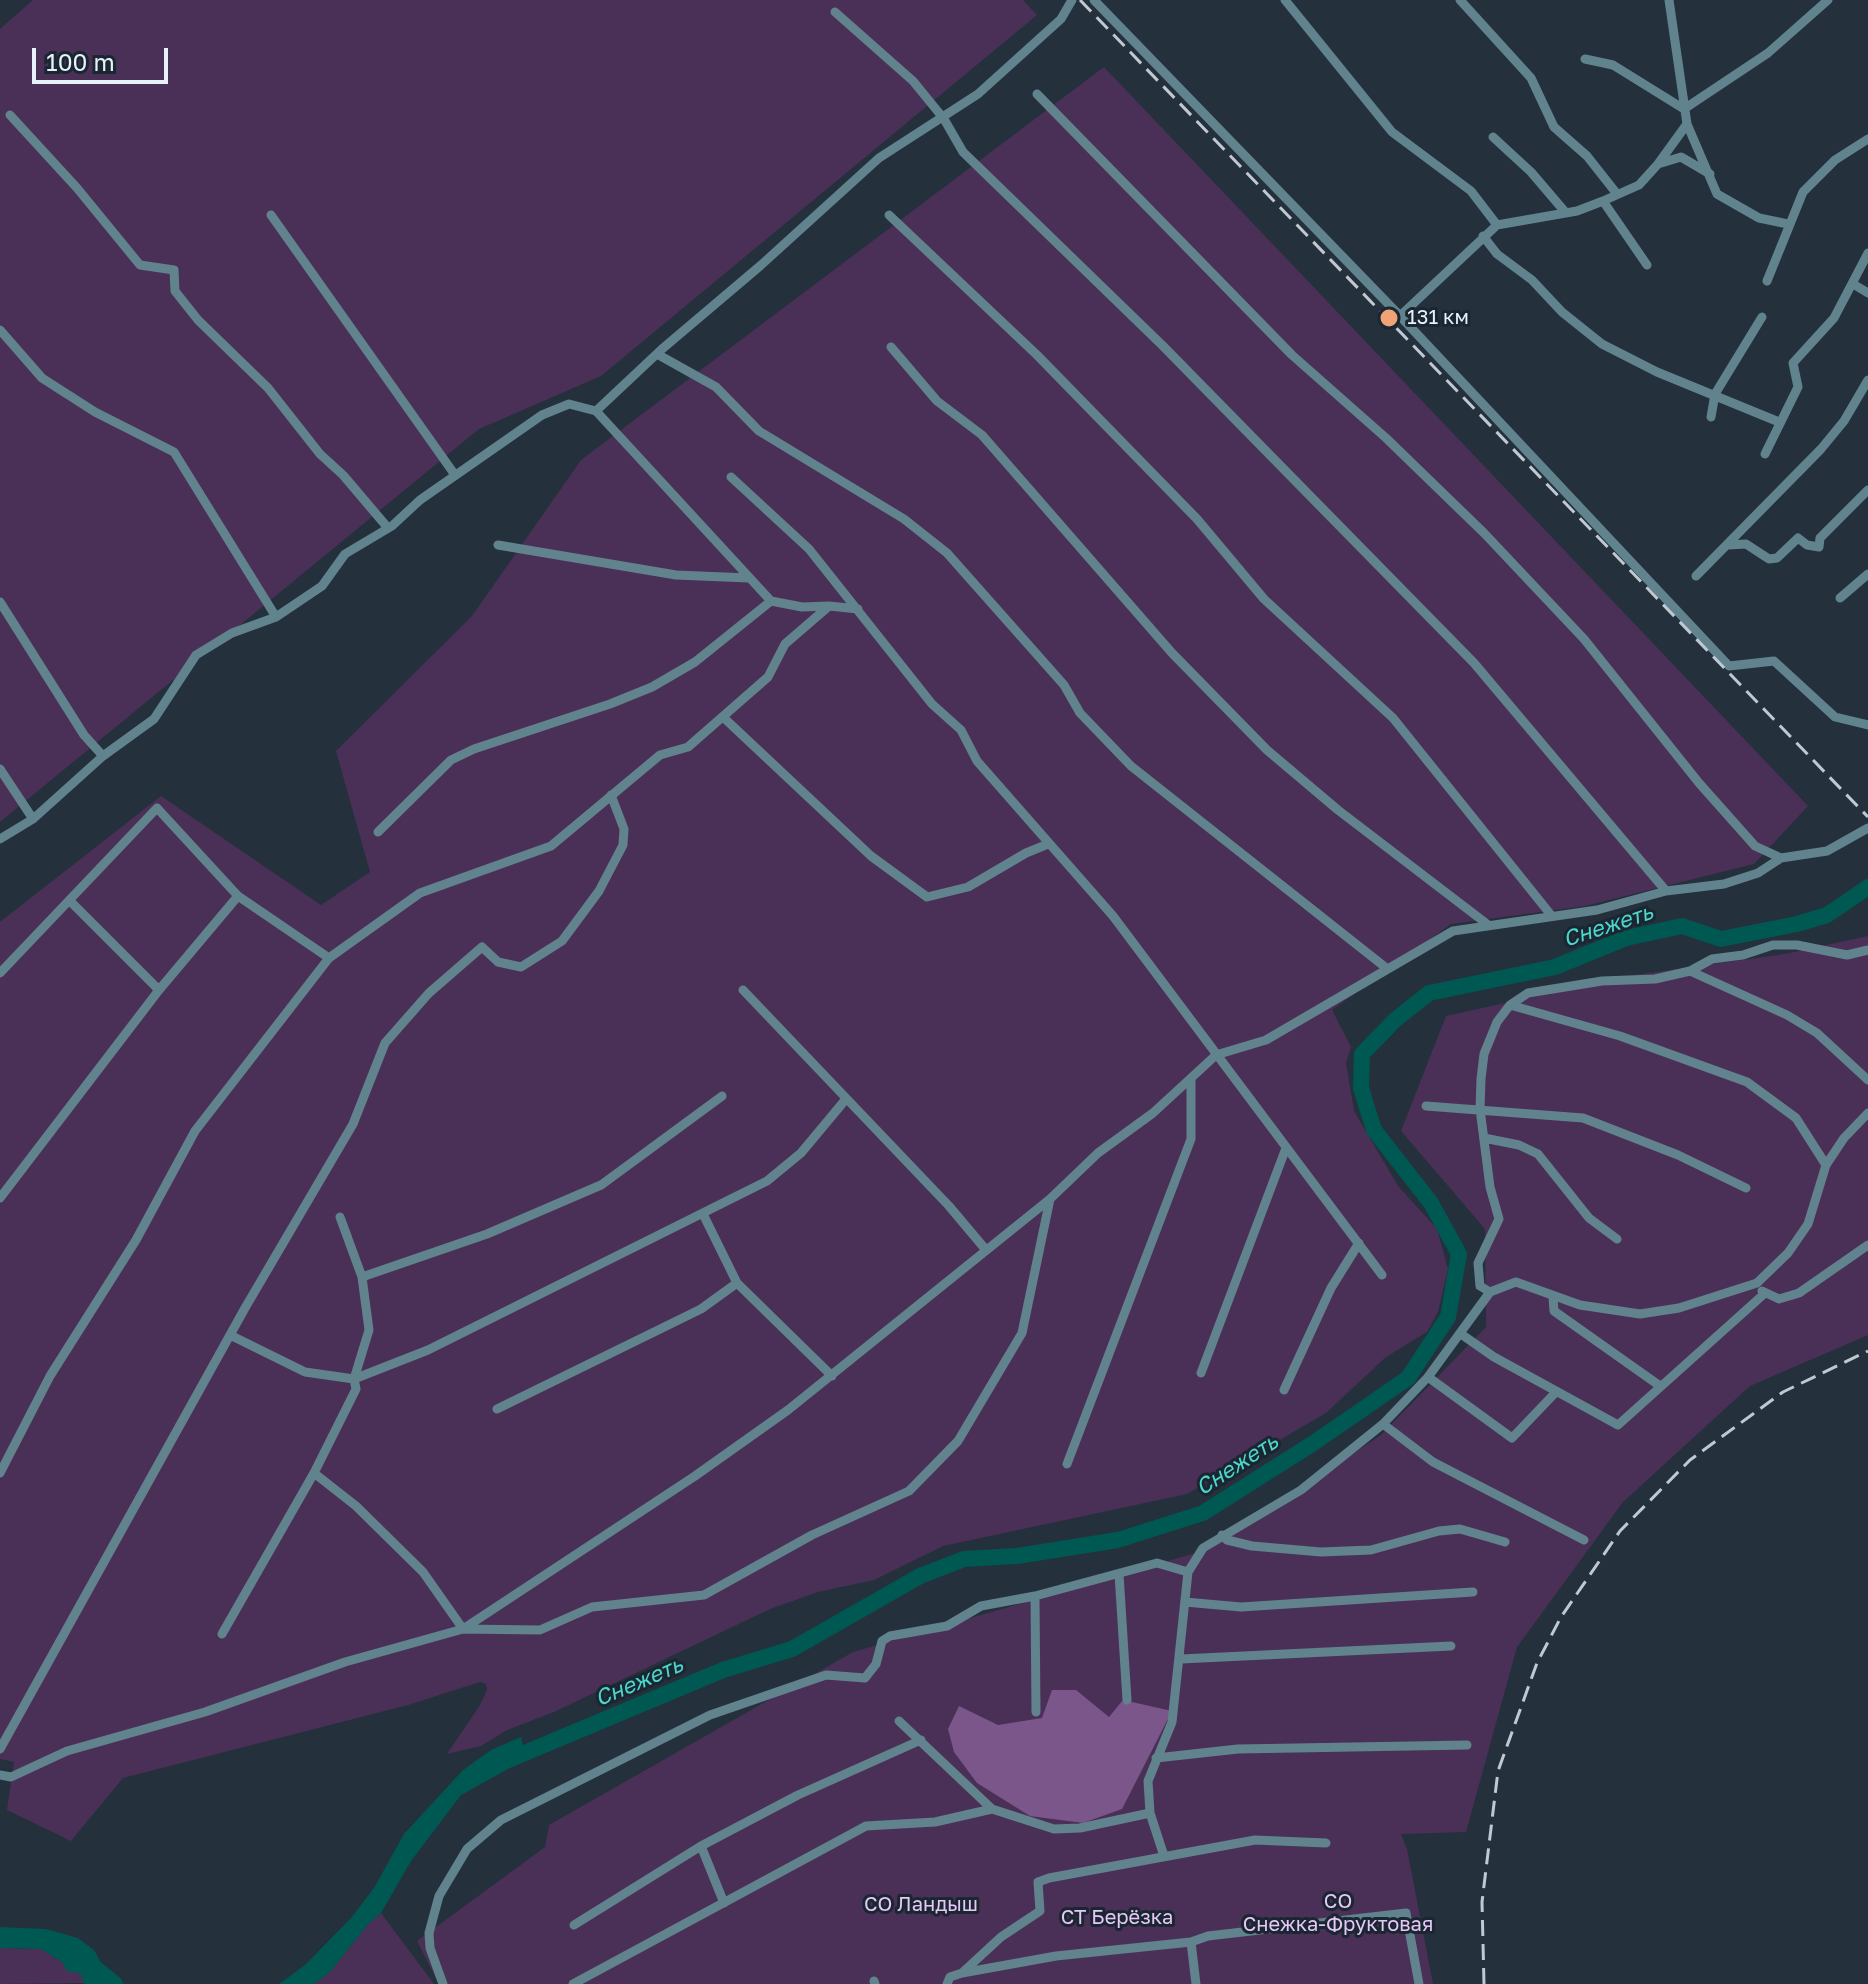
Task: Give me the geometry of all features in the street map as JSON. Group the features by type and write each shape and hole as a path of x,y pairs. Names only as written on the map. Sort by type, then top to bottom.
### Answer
{"street":[{"path":"596,411 879,158 935,119 944,119 978,94 1061,19 1072,0"},
{"path":"1094,0 1400,316 1729,666 1774,661 1835,717 1868,725"},
{"path":"1285,0 1392,132 1471,191 1497,225"},
{"path":"1460,0 1531,78 1554,127 1587,156 1617,194"},
{"path":"1669,0 1687,124 1717,194 1759,218 1788,224"},
{"path":"1684,109 1768,53 1825,1"},
{"path":"835,12 913,81 944,119 963,152 1163,346 1474,663 1666,891"},
{"path":"1585,59 1613,65 1684,109"},
{"path":"1037,94 1292,355 1386,438 1484,533 1584,639 1755,846 1781,858"},
{"path":"10,115 140,265 174,270 175,291 198,320 268,388 320,454 343,475 388,528"},
{"path":"1400,316 1497,225 1566,213 1639,185 1687,124"},
{"path":"1493,137 1531,172 1566,213"},
{"path":"1767,281 1803,192 1818,174 1868,139"},
{"path":"1658,164 1681,157 1710,174"},
{"path":"1603,201 1647,265"},
{"path":"271,215 455,475"},
{"path":"889,215 1048,366 1197,519 1264,599 1393,718 1551,915"},
{"path":"1483,236 1497,254 1532,280 1562,312 1602,344 1657,372 1779,422"},
{"path":"1765,454 1798,387 1793,363 1834,318 1868,253"},
{"path":"1853,284 1868,293"},
{"path":"1711,417 1715,394 1762,317"},
{"path":"0,330 42,378 95,412 174,452 276,617"},
{"path":"891,347 937,401 982,435 1172,653 1267,750 1338,810 1487,924"},
{"path":"657,354 716,387 759,431 904,519 947,553 1064,685 1080,713 1131,766 1385,967"},
{"path":"1696,576 1821,449 1844,421 1868,380"},
{"path":"0,839 33,819 103,756 154,719 196,655 232,633 276,617 322,586 345,554 388,528 455,475 542,415 569,404 596,411 771,601 802,607 858,609"},
{"path":"731,477 809,549 932,704 961,730 977,761 1113,916 1382,1275"},
{"path":"1728,545 1746,544 1769,559 1777,558 1781,550 1798,538 1807,545 1819,547 1820,538 1868,490"},
{"path":"498,545 676,575 749,578"},
{"path":"1840,598 1868,574"},
{"path":"378,832 451,760 652,687 695,662 771,601"},
{"path":"0,602 84,735 103,756"},
{"path":"0,1473 35,1402 136,1240 195,1131 329,958 420,893 551,846 660,755 688,747 723,717 768,677 785,644 829,606"},
{"path":"723,717 871,856 927,897 968,887 1048,844"},
{"path":"0,769 33,819"},
{"path":"0,1749 230,1335 353,1124 385,1043 429,993 482,947 498,962 521,967 562,941 599,891 623,845 624,829 611,795"},
{"path":"0,973 71,902 157,808 238,896 329,958"},
{"path":"463,1629 695,1476 832,1376 1050,1199 1098,1153 1153,1113 1216,1055 1266,1040 1385,967 1453,931 1597,910 1666,891 1724,884 1758,873 1781,858 1827,851 1868,828"},
{"path":"0,1198 159,990 238,896"},
{"path":"71,902 159,990"},
{"path":"1490,1292 1480,1286 1478,1263 1499,1219 1490,1187 1480,1109 1484,1054 1497,1022 1510,1005 1528,993 1690,971 1712,959 1743,955 1773,945 1797,945 1847,955 1868,950"},
{"path":"1690,971 1817,1033 1868,1080"},
{"path":"743,990 949,1206 986,1250"},
{"path":"1510,1005 1620,1036 1747,1082 1796,1118 1826,1165"},
{"path":"1067,1464 1191,1139 1191,1079"},
{"path":"362,1277 487,1234 601,1185 722,1096"},
{"path":"230,1335 305,1372 354,1379 428,1350 704,1216 767,1181 801,1153 846,1099"},
{"path":"1426,1106 1583,1118 1678,1155 1746,1188"},
{"path":"1164,1856 1150,1813 1148,1781 1172,1722 1188,1572 1203,1548 1301,1490 1383,1424 1428,1377 1490,1292 1516,1282 1553,1297 1609,1312 1640,1314 1679,1308 1757,1283 1788,1253 1808,1224 1826,1165 1844,1138 1868,1113"},
{"path":"1484,1138 1519,1145 1538,1154 1589,1218 1617,1239"},
{"path":"1201,1373 1286,1148"},
{"path":"0,1775 11,1777 67,1751 205,1712 345,1662 463,1629 540,1630 592,1607 704,1595 812,1535 909,1491 958,1441 1022,1333 1050,1199"},
{"path":"704,1216 737,1283 832,1376"},
{"path":"222,1634 314,1473 356,1389 354,1379 369,1330 362,1277 340,1217"},
{"path":"1284,1390 1331,1288 1359,1243"},
{"path":"1757,1283 1764,1294 1779,1299 1799,1293 1868,1245"},
{"path":"497,1409 701,1309 737,1283"},
{"path":"1461,1334 1556,1392 1618,1425 1764,1294"},
{"path":"1553,1297 1554,1311 1660,1386"},
{"path":"1428,1377 1512,1438 1556,1392"},
{"path":"1383,1424 1433,1462 1584,1540"},
{"path":"314,1473 356,1506 423,1572 463,1629"},
{"path":"1222,1535 1227,1540 1252,1546 1321,1552 1371,1550 1439,1531 1460,1529 1505,1542"},
{"path":"443,1984 430,1948 429,1933 439,1896 467,1849 501,1820 710,1715 826,1675 865,1678 876,1664 882,1641 890,1636 947,1626 981,1606 1035,1596 1157,1563 1188,1572"},
{"path":"1119,1574 1127,1700"},
{"path":"1185,1602 1267,1606 1473,1592"},
{"path":"1035,1596 1036,1712"},
{"path":"1181,1659 1451,1646"},
{"path":"899,1721 992,1809 1054,1829 1080,1828 1150,1813"},
{"path":"574,1925 701,1846 798,1795 921,1740"},
{"path":"1156,1758 1252,1748 1467,1745"},
{"path":"573,1984 866,1826 935,1822 992,1809"},
{"path":"962,1973 1001,1937 1040,1911 1038,1882 1255,1840 1326,1843"},
{"path":"701,1846 724,1903"},
{"path":"947,1984 950,1977 962,1973 1056,1956 1191,1942 1208,1936 1406,1913 1419,1984"},
{"path":"1191,1942 1196,1984"}],"green space":[{"path":"33,0 1023,0 1037,15 601,376 479,429 0,822 0,29"},
{"path":"1104,67 1808,806 1754,864 1585,906 1451,924 1332,1010 1351,1047 1346,1063 1354,1111 1398,1186 1437,1229 1448,1269 1438,1312 1427,1332 1386,1357 1326,1413 1187,1494 943,1546 874,1580 818,1592 770,1609 554,1712 507,1730 481,1746 447,1754 487,1690 486,1684 480,1682 408,1705 123,1778 71,1841 7,1810 14,1762 0,1759 0,922 161,796 321,905 370,872 336,751 472,616 581,460"},
{"path":"1868,936 1868,1335 1750,1386 1623,1502 1517,1647 1466,1832 1401,1834 1407,1849 1433,1984 439,1984 417,1941 545,1847 549,1825 853,1652 1199,1552 1380,1436 1486,1327 1485,1229 1401,1131 1446,1016 1628,976 1785,954"},
{"path":"381,1913 434,1984 314,1984 330,1972 369,1923"},
{"path":"0,1948 41,1949 81,1974 85,1983 0,1984"}],"shaded area":[{"path":"1052,1690 1076,1690 1109,1717 1123,1700 1172,1711 1122,1809 1083,1823 1030,1816 977,1783 954,1752 948,1729 959,1706 998,1725 1042,1718"},
{"path":"521,1737 526,1759 461,1795 411,1861 381,1913 369,1923 330,1972 314,1984 279,1984 305,1965 351,1918 374,1888 404,1834 463,1770 491,1750"},
{"path":"0,1927 46,1929 78,1938 94,1950 101,1963 101,1984 84,1984 81,1974 67,1971 62,1962 41,1949 0,1948"}],"waterway":[{"name":"Снежеть","path":"508,1760 723,1670 792,1649 920,1576 964,1559 1017,1556 1118,1540 1203,1513 1312,1444 1408,1378 1448,1317 1459,1254 1431,1203 1374,1130 1361,1088 1362,1054 1395,1020 1429,993 1555,967 1626,938 1682,926 1721,939 1797,924 1827,915 1868,887"},
{"name":"Снежеть","path":"88,1962 115,1984"}],"railway":[{"path":"1080,0 1868,817"},
{"path":"1484,1984 1482,1902 1498,1771 1537,1663 1561,1617 1620,1531 1690,1460 1783,1392 1868,1351"}],"place":[{"name":"131 км","path":"1389,318"}],"park label":[{"name":"СО Ландыш","path":"921,1905"},
{"name":"СО Снежка-Фруктовая","path":"1338,1914"},
{"name":"СТ Берёзка","path":"1117,1918"}]}
